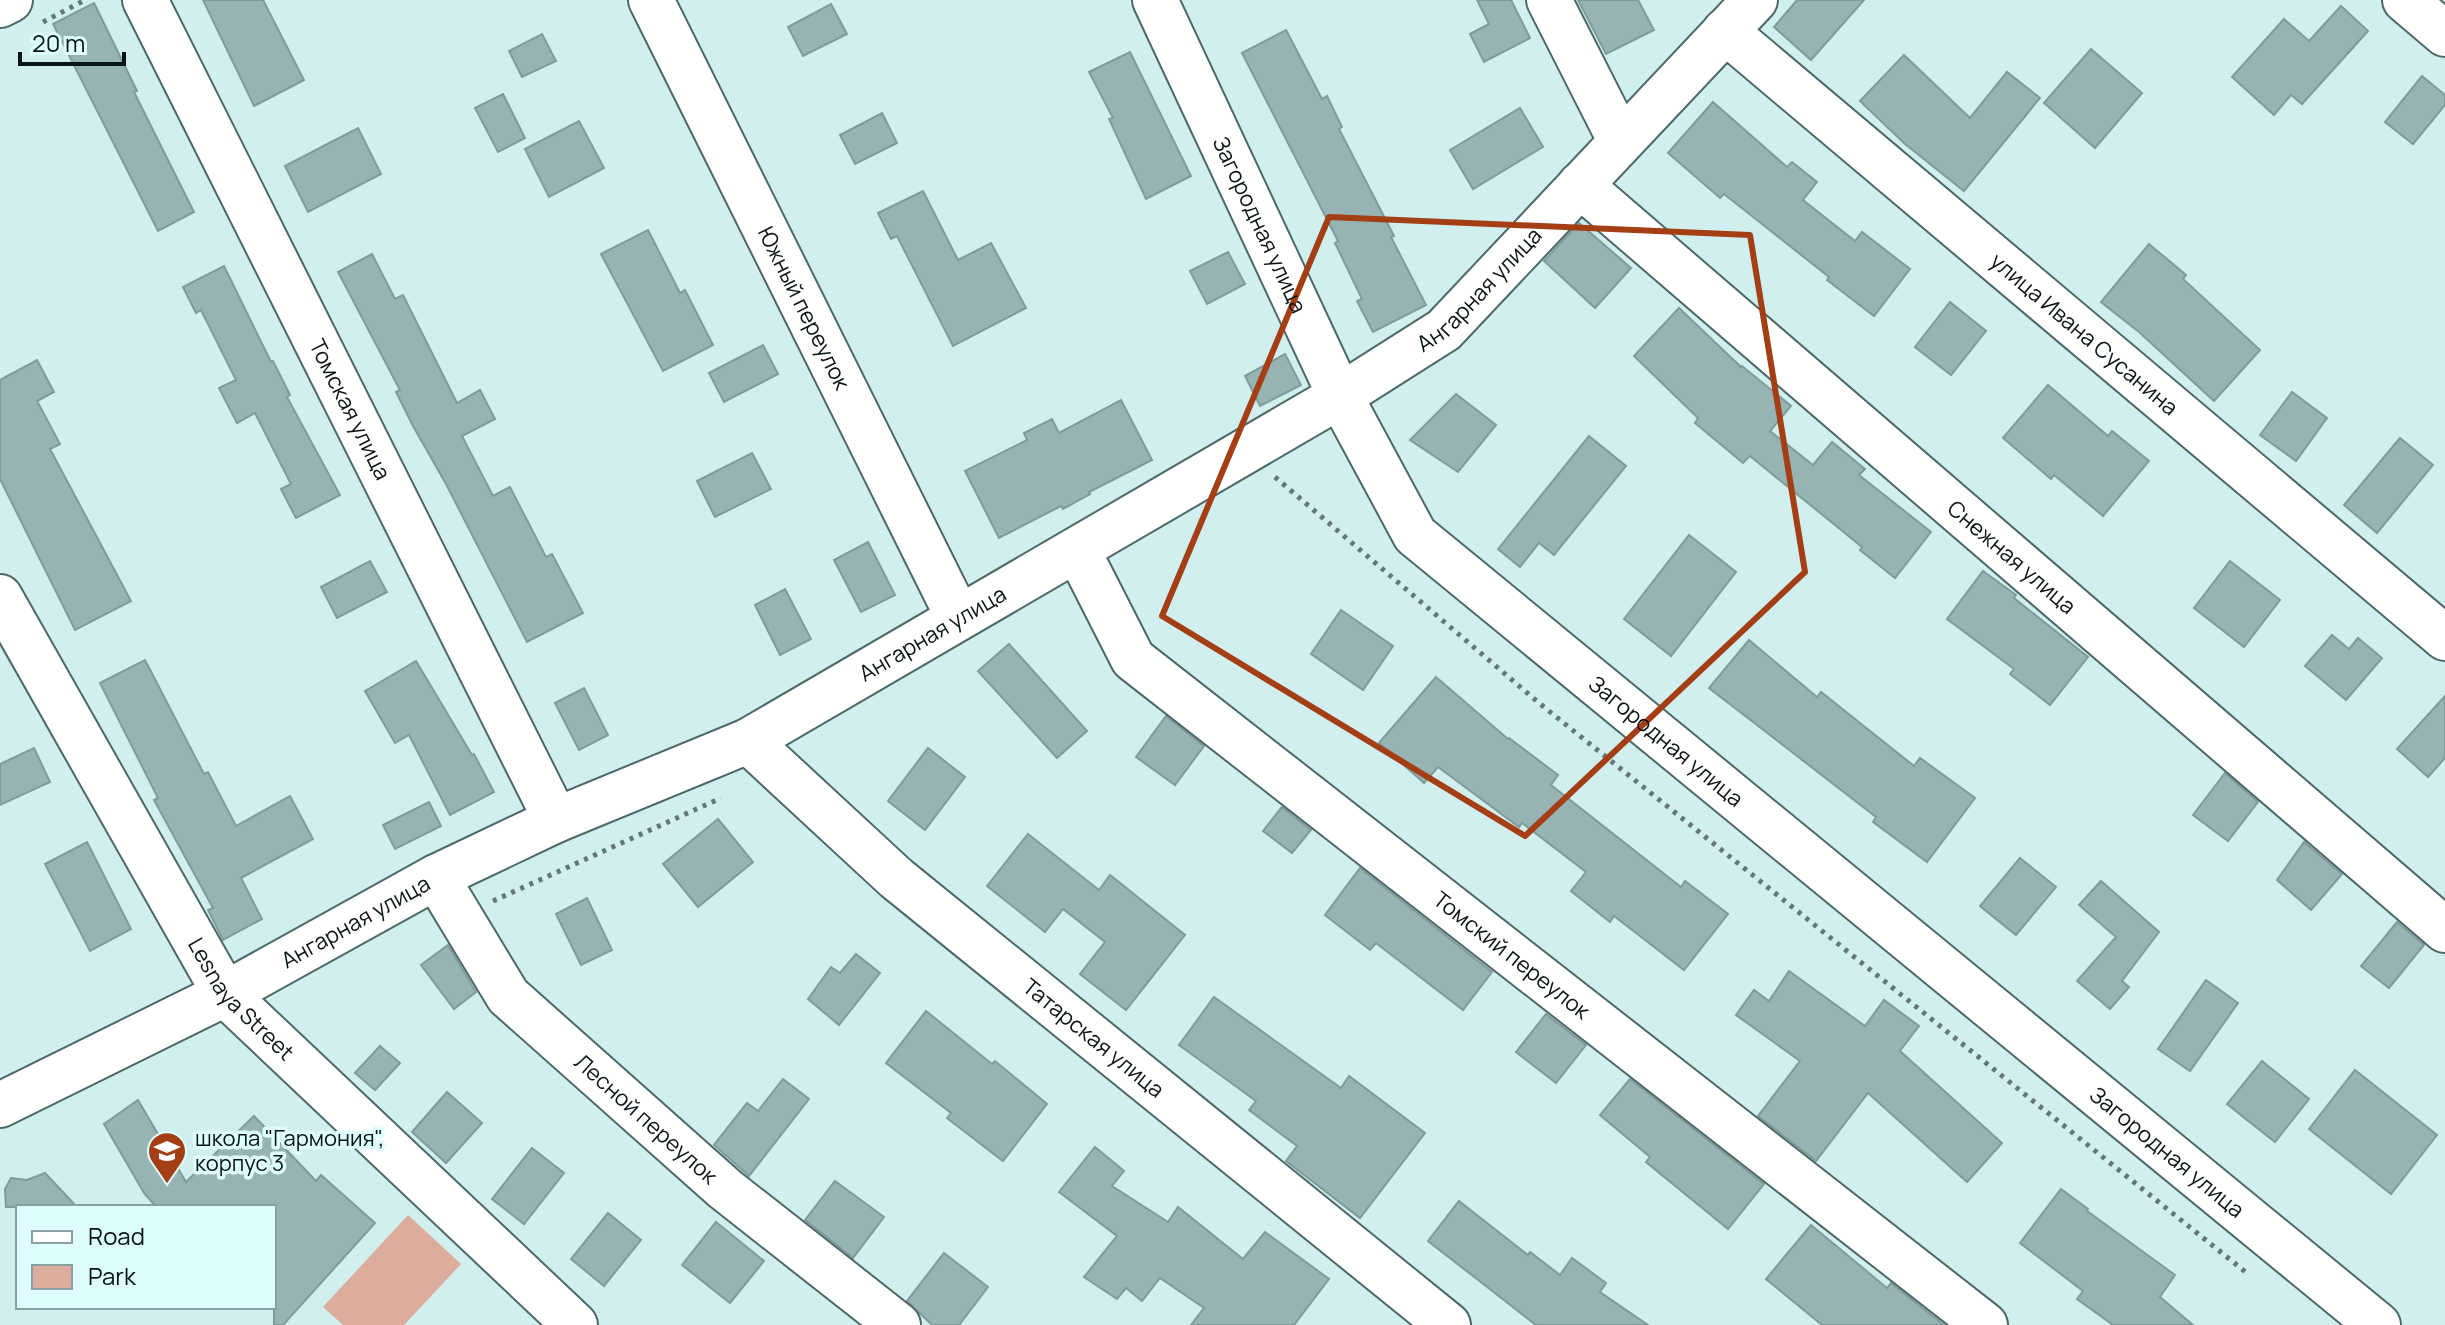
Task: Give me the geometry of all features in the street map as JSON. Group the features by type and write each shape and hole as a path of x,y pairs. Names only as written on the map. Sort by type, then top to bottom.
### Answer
{"street":[{"path":"0,5 10,0"},
{"name":"Томская улица","path":"145,0 556,820"},
{"name":"Южный переулок","path":"651,0 958,617"},
{"name":"Загородная улица","path":"1155,0 1340,396 1415,535 2378,1325"},
{"path":"1549,0 1620,140"},
{"name":"Ангарная улица","path":"0,1105 225,994 436,877 556,820 748,741 1340,396 1444,330 1755,0"},
{"path":"2405,0 2445,34"},
{"name":"улица Ивана Сусанина","path":"1725,31 2445,638"},
{"name":"Снежная улица","path":"1580,185 2445,930"},
{"name":"Томский переулок","path":"1078,551 1133,659 1985,1325"},
{"name":"Lesnaya Street","path":"0,597 225,994 575,1325"},
{"name":"Татарская улица","path":"748,741 896,878 1448,1325"},
{"name":"Лесной переулок","path":"436,877 508,996 725,1189 898,1325"}],"path":[{"path":"1274,476 1539,703 2250,1275"}],"highlighted area":[{"path":"1329,217 1750,235 1805,572 1525,836 1162,616"}],"green space":[{"path":"408,1215 461,1264 404,1325 343,1325 323,1307"}],"building":[{"path":"203,0 263,0 304,80 254,106"},
{"path":"1477,0 1511,0 1530,38 1484,62 1470,34 1489,24"},
{"path":"1578,0 1638,0 1654,30 1606,54"},
{"path":"1797,0 1864,0 1811,60 1774,27"},
{"path":"94,3 194,212 158,231 53,24"},
{"path":"831,4 847,34 803,56 788,27"},
{"path":"2341,6 2368,31 2302,104 2291,95 2274,115 2232,77 2284,19 2309,41"},
{"path":"1286,30 1322,99 1327,96 1342,127 1339,129 1426,305 1373,332 1357,301 1362,299 1335,243 1338,241 1242,53"},
{"path":"542,34 556,61 522,77 509,51"},
{"path":"2091,49 2142,93 2095,148 2044,103"},
{"path":"1130,52 1191,176 1146,199 1109,119 1113,118 1089,72"},
{"path":"1904,55 1970,118 2007,72 2040,98 1964,191 1905,144 1860,101"},
{"path":"2422,76 2445,95 2445,105 2413,144 2385,122"},
{"path":"503,94 525,138 498,152 475,108"},
{"path":"1713,102 1787,167 1792,162 1817,182 1803,200 1855,241 1862,232 1910,269 1874,316 1724,194 1720,198 1668,153"},
{"path":"1520,108 1543,147 1473,189 1450,150"},
{"path":"882,113 897,143 855,164 840,135"},
{"path":"579,121 604,168 549,197 525,149"},
{"path":"358,128 381,174 308,212 285,166"},
{"path":"923,191 958,260 991,243 1026,308 953,346 897,236 891,239 878,213"},
{"path":"1579,223 1631,268 1595,308 1544,261"},
{"path":"648,230 680,293 685,290 713,345 663,371 601,254"},
{"path":"2149,244 2186,275 2183,279 2260,350 2214,401 2139,332 2101,302"},
{"path":"1228,252 1245,284 1207,304 1190,271"},
{"path":"372,254 395,299 403,295 457,403 480,390 495,419 462,436 493,496 510,487 546,557 552,554 583,613 527,642 413,426 396,392 400,390 338,272"},
{"path":"224,266 290,395 287,397 340,495 296,518 281,489 291,484 255,413 237,423 219,388 236,380 201,310 196,313 183,287"},
{"path":"1950,302 1986,331 1951,375 1915,347"},
{"path":"1679,308 1741,367 1791,406 1770,431 1813,465 1832,442 1865,469 1859,475 1931,532 1895,578 1860,550 1862,547 1750,456 1743,463 1695,423 1698,418 1634,356"},
{"path":"763,345 778,374 724,402 709,373"},
{"path":"1285,354 1301,385 1260,406 1245,376"},
{"path":"37,360 54,392 37,401 60,444 50,449 131,601 75,630 0,479 0,380"},
{"path":"2048,385 2108,436 2112,431 2149,461 2103,516 2054,475 2051,479 2003,438"},
{"path":"2292,392 2327,418 2296,461 2260,435"},
{"path":"1456,394 1496,425 1458,472 1410,440"},
{"path":"1121,400 1152,460 1063,509 1061,506 999,538 965,471 1027,440 1024,433 1052,419 1059,433"},
{"path":"1589,436 1626,466 1554,555 1539,543 1520,567 1498,549"},
{"path":"2400,438 2433,465 2377,533 2344,505"},
{"path":"752,453 771,489 715,517 697,481"},
{"path":"1689,535 1736,572 1671,656 1624,619"},
{"path":"868,542 895,595 861,612 834,560"},
{"path":"370,561 387,592 337,618 321,587"},
{"path":"2230,561 2280,600 2244,647 2194,608"},
{"path":"1983,571 2088,657 2050,705 2010,674 2014,669 1947,619"},
{"path":"785,589 811,639 780,655 755,605"},
{"path":"1341,610 1393,646 1363,690 1311,654"},
{"path":"2332,635 2349,649 2358,638 2382,658 2346,700 2305,666"},
{"path":"1749,640 1817,697 1821,692 1914,766 1920,758 1975,798 1927,862 1873,822 1876,817 1709,688"},
{"path":"1009,644 1087,731 1057,758 978,671"},
{"path":"145,660 204,774 208,772 236,826 290,796 313,839 241,878 262,919 223,940 208,910 213,908 154,800 158,798 100,683"},
{"path":"416,661 494,792 450,815 409,735 395,743 365,691"},
{"path":"1436,677 1508,739 1558,775 1551,785 1681,887 1685,881 1728,914 1684,970 1614,916 1610,922 1571,891 1586,872 1522,823 1519,827 1438,767 1424,783 1379,743"},
{"path":"584,688 608,735 579,750 555,703"},
{"path":"2445,696 2445,758 2428,777 2397,749"},
{"path":"1166,716 1204,746 1175,785 1136,757"},
{"path":"34,748 50,782 0,805 0,764"},
{"path":"928,748 965,777 925,830 888,801"},
{"path":"2225,773 2258,802 2228,841 2193,815"},
{"path":"429,802 441,826 395,849 383,825"},
{"path":"1282,807 1311,830 1292,853 1263,831"},
{"path":"718,819 753,862 698,907 663,864"},
{"path":"1028,834 1099,890 1110,875 1185,935 1126,1010 1080,974 1105,942 1063,909 1045,932 987,886"},
{"path":"87,842 131,929 90,951 45,864"},
{"path":"2304,842 2342,874 2311,910 2277,880"},
{"path":"2020,858 2056,887 2016,935 1980,906"},
{"path":"1360,868 1492,972 1463,1010 1376,943 1370,950 1325,915"},
{"path":"2101,881 2159,932 2122,981 2129,987 2110,1009 2077,981 2116,937 2079,905"},
{"path":"587,898 612,950 581,965 556,914"},
{"path":"2397,922 2424,945 2389,988 2361,966"},
{"path":"448,945 476,992 454,1009 421,965"},
{"path":"856,954 880,973 839,1025 808,999 831,967 840,973"},
{"path":"1789,971 1865,1026 1884,1000 1919,1026 1900,1051 2002,1143 1967,1182 1868,1093 1816,1161 1758,1116 1800,1061 1736,1015 1754,990 1769,1001"},
{"path":"2206,980 2238,1003 2190,1071 2158,1049"},
{"path":"1214,997 1341,1088 1349,1076 1425,1133 1360,1218 1286,1161 1297,1146 1249,1110 1256,1101 1179,1045"},
{"path":"926,1011 992,1064 995,1061 1047,1104 1003,1161 947,1118 951,1113 886,1063"},
{"path":"1546,1014 1586,1045 1556,1083 1516,1052"},
{"path":"380,1046 400,1063 375,1090 355,1073"},
{"path":"2262,1061 2309,1099 2275,1142 2227,1104"},
{"path":"2355,1070 2437,1135 2391,1194 2309,1129"},
{"path":"783,1079 809,1099 749,1176 714,1145 747,1103 758,1111"},
{"path":"1630,1079 1764,1184 1728,1229 1646,1162 1650,1157 1600,1115"},
{"path":"447,1092 482,1123 446,1163 412,1132"},
{"path":"138,1100 186,1182 254,1116 316,1181 321,1175 375,1223 283,1325 274,1325 276,1205 154,1205 144,1193 104,1124"},
{"path":"1095,1147 1124,1171 1112,1186 1168,1222 1178,1207 1243,1259 1265,1232 1329,1279 1294,1325 1191,1325 1204,1308 1160,1278 1142,1301 1126,1288 1117,1299 1084,1277 1117,1236 1059,1192"},
{"path":"532,1148 564,1173 524,1224 492,1199"},
{"path":"45,1173 75,1205 6,1207 5,1189 11,1178 27,1180"},
{"path":"835,1181 884,1217 853,1258 805,1220"},
{"path":"2061,1189 2175,1275 2160,1297 2193,1325 2113,1325 2077,1299 2083,1291 2020,1243"},
{"path":"1459,1201 1528,1255 1530,1252 1560,1275 1572,1258 1606,1283 1600,1292 1648,1325 1536,1325 1428,1241"},
{"path":"608,1213 641,1240 604,1286 571,1259"},
{"path":"716,1222 764,1261 730,1303 682,1265"},
{"path":"1811,1225 1887,1288 1891,1283 1944,1325 1822,1325 1766,1279"},
{"path":"944,1253 988,1287 959,1325 932,1325 907,1301"}],"place":[{"name":"школа \"Гармония\", корпус 3","path":"167,1185"}]}
